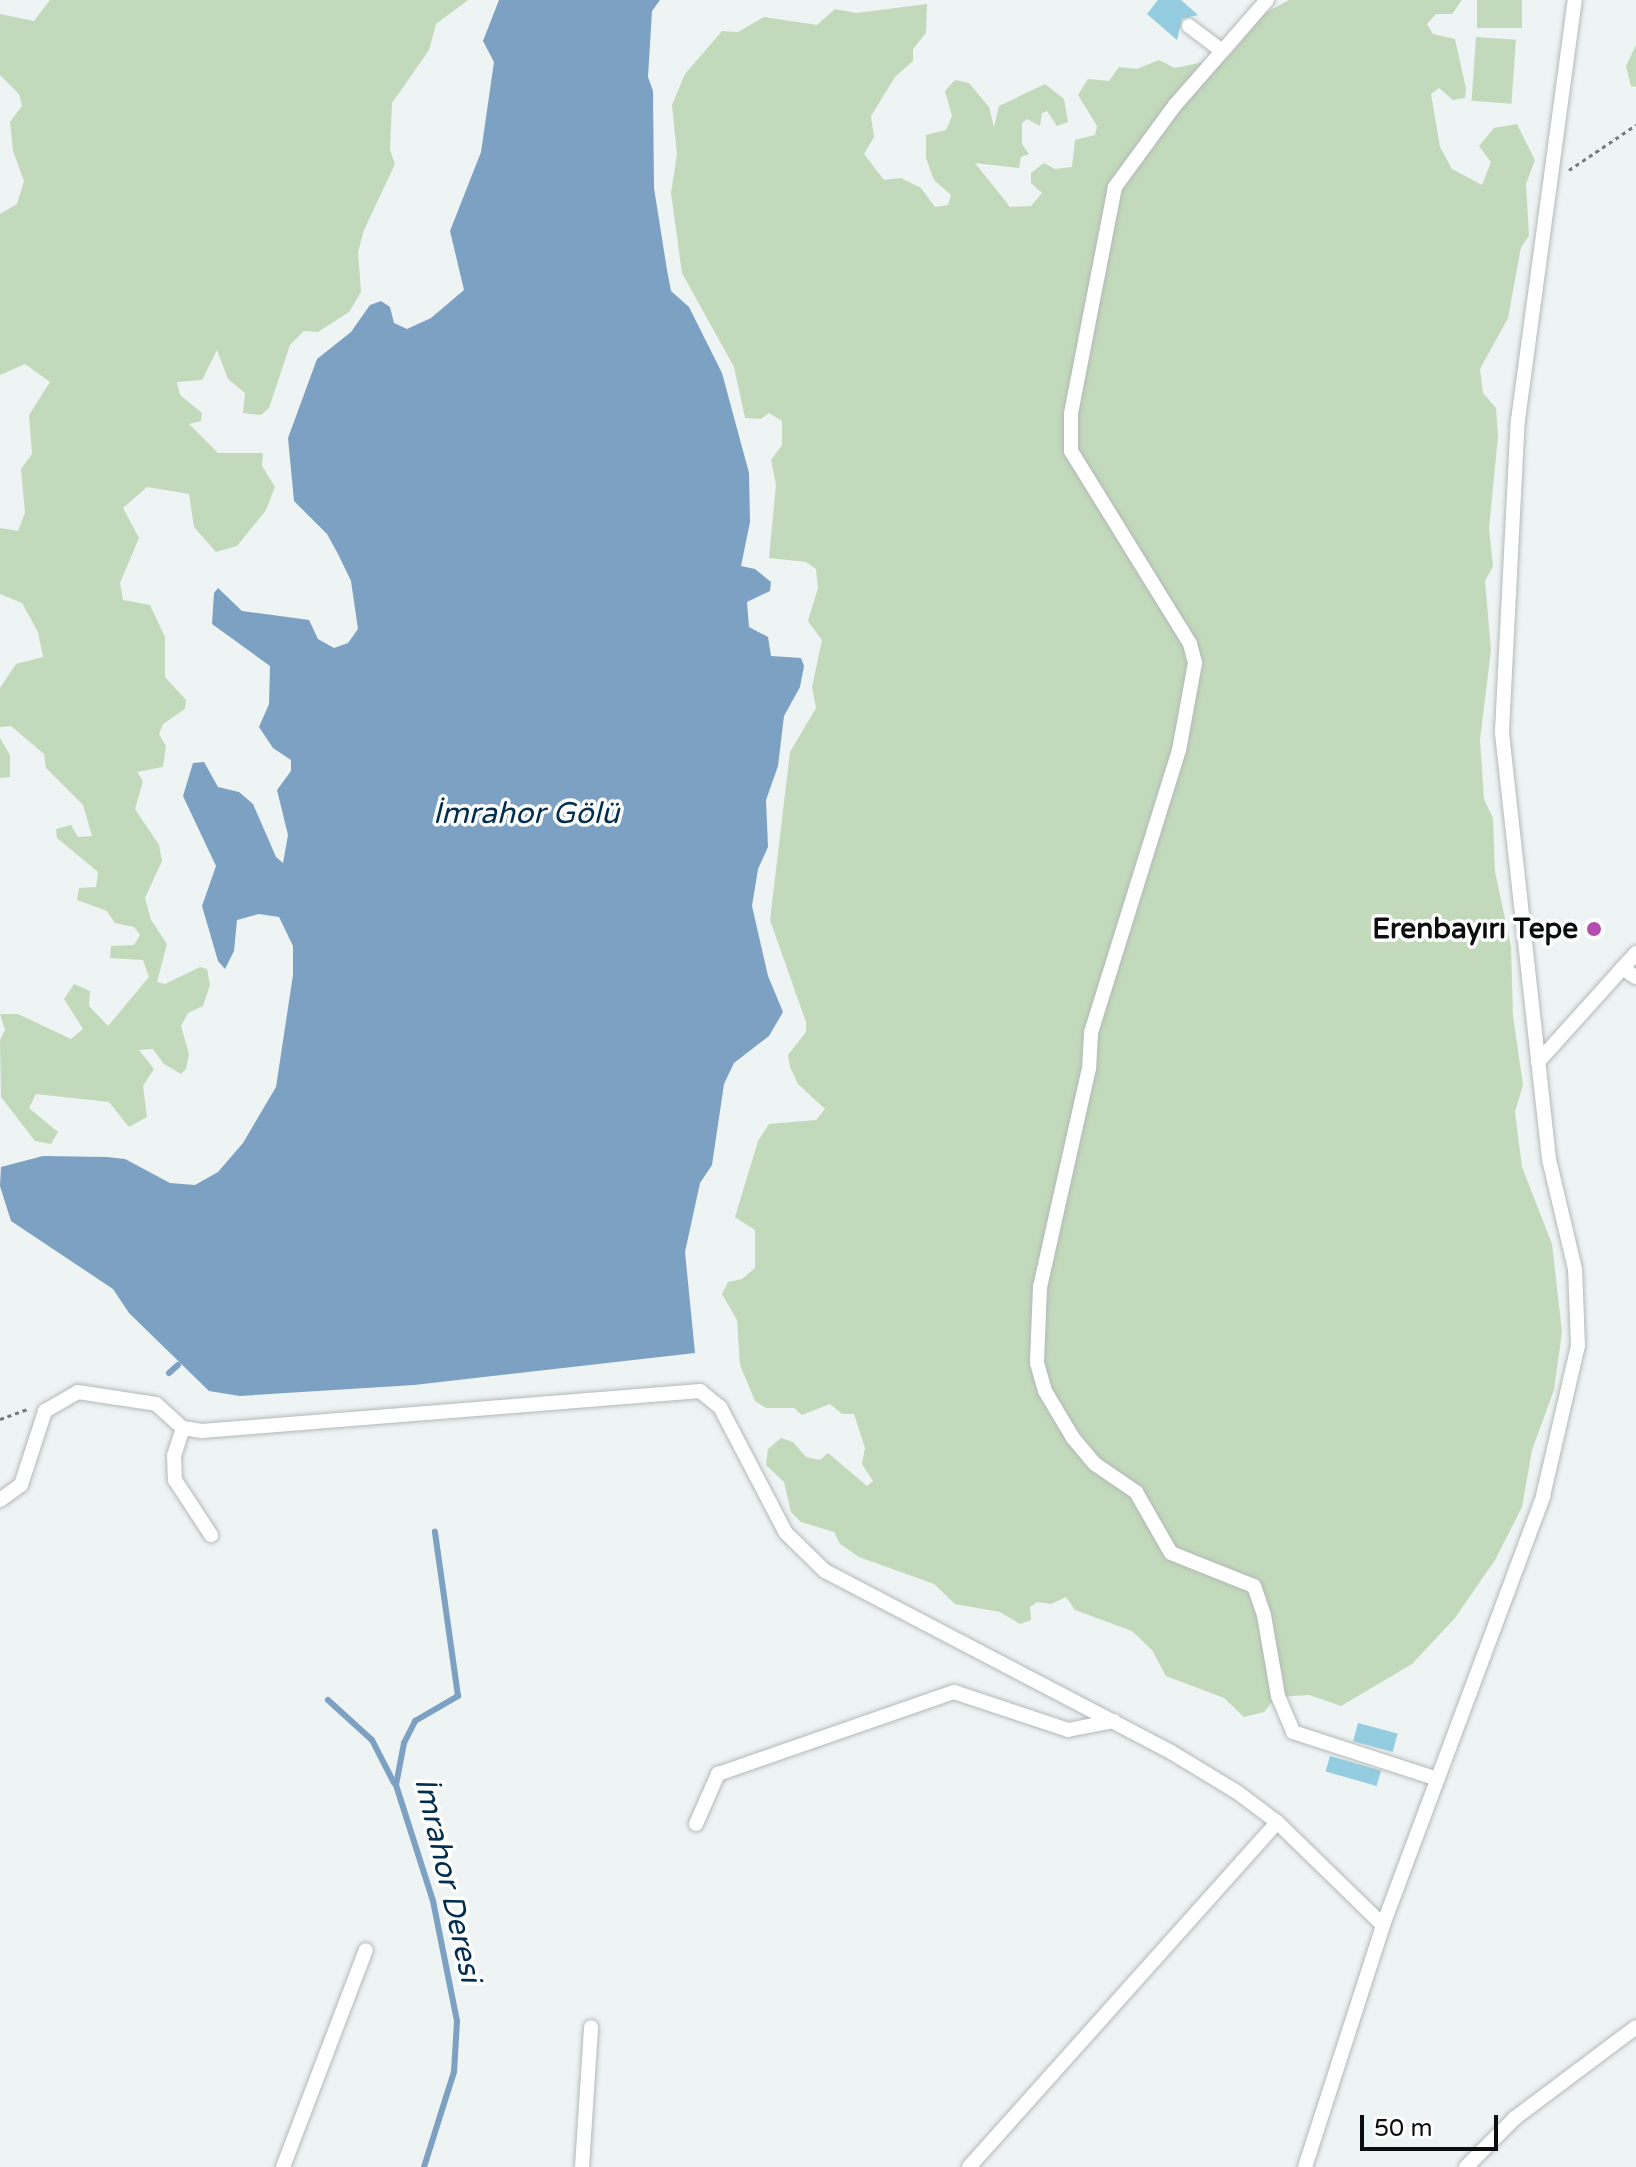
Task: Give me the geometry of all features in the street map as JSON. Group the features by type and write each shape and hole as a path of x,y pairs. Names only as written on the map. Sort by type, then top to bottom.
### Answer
{"street":[{"path":"1267,0 1221,50 1115,187 1071,414 1071,451 1190,644 1195,663 1179,750 1110,959 1091,1033 1089,1068 1040,1287 1037,1363 1045,1391 1073,1438 1095,1464 1136,1492 1171,1553 1254,1586 1264,1615 1278,1696 1293,1732 1438,1779"},
{"path":"1305,2167 1383,1925 1553,1468 1578,1346 1575,1269 1549,1159 1502,731 1518,420 1553,181 1575,0"},
{"path":"1189,26 1221,50"},
{"path":"1538,1062 1636,953"},
{"path":"1622,968 1636,977"},
{"path":"0,1500 21,1485 45,1411 58,1399 78,1392 114,1394 156,1404 183,1428 224,1430 700,1391 720,1407 786,1533 825,1571 1171,1752 1277,1822 1383,1925"},
{"path":"183,1428 174,1455 175,1480 211,1535"},
{"path":"696,1824 718,1774 954,1692 1068,1730 1114,1721"},
{"path":"969,2167 1277,1822"},
{"path":"283,2167 366,1950"},
{"path":"582,2167 591,2027"},
{"path":"1466,2167 1515,2118 1636,2027"}],"path":[{"path":"1553,181 1636,125"}],"green space":[{"path":"50,0 468,0 436,24 429,50 392,103 390,150 395,164 364,230 358,252 361,292 349,312 318,332 304,331 290,345 269,408 261,415 243,413 245,393 228,379 217,350 202,380 177,382 180,395 202,413 201,421 189,424 218,453 263,453 262,466 275,487 266,510 237,546 216,552 194,527 189,494 147,487 123,508 139,538 120,583 123,600 150,605 165,637 165,677 186,700 185,709 163,724 159,734 166,746 163,767 137,772 143,781 135,809 159,845 162,861 145,898 151,920 167,944 157,982 165,984 200,967 207,969 210,985 203,1006 188,1013 181,1026 189,1054 186,1069 181,1074 164,1064 153,1049 139,1050 154,1069 143,1086 147,1117 129,1127 109,1102 36,1094 29,1108 58,1132 51,1144 35,1141 1,1097 0,1040 5,1030 0,1014 18,1014 71,1039 83,1029 64,999 74,984 90,991 89,1006 108,1026 149,977 143,960 110,958 111,946 134,945 140,935 134,927 115,923 107,911 77,900 79,888 96,887 98,872 57,838 56,829 71,825 78,837 92,836 83,805 46,768 44,754 11,726 0,727 0,688 16,664 43,657 38,632 22,603 0,594 0,528 18,531 25,513 21,469 32,454 29,415 50,382 25,364 0,375 0,214 17,204 24,181 13,151 10,122 22,106 19,94 0,75 0,14 34,21"},
{"path":"1289,0 1462,0 1452,14 1436,14 1427,24 1433,34 1455,39 1466,89 1465,98 1453,100 1439,88 1431,94 1440,147 1452,169 1482,185 1491,162 1479,146 1494,128 1517,124 1535,160 1526,184 1529,236 1521,247 1508,318 1480,369 1483,393 1496,408 1498,436 1489,528 1493,566 1485,581 1491,650 1480,740 1484,799 1493,818 1495,872 1511,946 1513,1016 1523,1085 1515,1112 1522,1167 1552,1244 1562,1332 1554,1390 1532,1450 1522,1507 1495,1560 1455,1618 1412,1664 1341,1706 1309,1695 1276,1697 1264,1712 1244,1717 1224,1698 1166,1676 1152,1650 1132,1631 1075,1610 1066,1597 1051,1604 1037,1602 1030,1607 1031,1620 1020,1624 1000,1612 955,1604 934,1584 859,1557 840,1544 834,1532 801,1522 791,1512 784,1482 766,1465 768,1449 781,1438 793,1442 806,1457 820,1460 828,1453 867,1486 873,1481 862,1464 865,1448 854,1414 842,1414 830,1404 802,1415 794,1408 766,1408 755,1401 740,1365 737,1320 722,1294 728,1282 742,1279 755,1268 755,1230 735,1217 758,1141 769,1124 816,1120 825,1109 798,1084 790,1067 788,1055 806,1032 806,1022 770,920 790,752 816,708 812,687 822,640 808,621 818,588 816,569 806,562 769,558 776,485 771,460 782,445 782,421 769,413 761,419 745,418 734,367 682,273 671,193 677,154 672,105 685,74 722,31 738,32 764,17 817,25 835,9 856,13 927,4 926,33 913,49 913,61 895,77 871,116 874,137 864,154 884,180 901,178 921,188 935,207 948,205 951,195 934,180 926,158 926,135 946,130 952,116 945,91 955,80 969,83 989,107 994,127 999,106 1045,84 1064,99 1068,122 1057,126 1047,111 1042,113 1040,126 1027,119 1022,123 1022,144 1029,154 1021,157 1019,168 975,163 1010,207 1031,206 1042,193 1031,183 1031,173 1044,163 1055,169 1072,167 1075,140 1095,135 1097,126 1078,95 1088,79 1109,81 1119,67 1137,69 1159,60 1175,68 1228,57 1265,13"},
{"path":"1477,0 1522,0 1522,28 1477,28"},
{"path":"1476,37 1516,40 1511,104 1472,101"},
{"path":"1636,45 1636,87 1631,86 1626,66"},
{"path":"0,738 10,755 10,777 0,778"}],"water":[{"name":"İmrahor Gölü","path":"499,0 660,0 652,11 648,77 653,91 654,188 671,291 689,307 722,373 749,473 750,522 741,566 755,569 771,582 770,591 747,602 749,627 768,637 771,656 801,658 804,666 800,687 784,716 778,766 766,800 768,847 758,869 752,906 768,976 783,1012 769,1036 734,1063 724,1084 712,1165 700,1183 685,1252 695,1353 414,1385 240,1396 209,1391 129,1313 113,1289 11,1221 0,1186 1,1167 43,1156 107,1157 125,1159 170,1183 195,1185 218,1172 243,1143 276,1087 293,975 293,946 279,917 259,914 237,920 234,951 225,969 218,961 202,906 216,866 183,796 193,763 204,762 218,787 239,792 253,804 276,857 283,863 288,835 277,790 291,771 291,760 273,748 259,727 269,704 270,666 212,624 214,593 218,588 242,611 309,620 318,639 334,648 348,643 358,629 351,581 338,554 327,534 294,501 288,438 317,359 351,332 370,305 381,301 390,307 394,323 407,329 431,318 464,290 450,231 481,152 494,62 483,41"}],"building":[{"path":"1158,0 1181,0 1198,15 1182,19 1177,40 1147,14"},
{"path":"1358,1723 1398,1734 1393,1752 1353,1741"},
{"path":"1330,1756 1381,1771 1377,1786 1326,1771"}],"waterway":[{"path":"169,1373 178,1365"},
{"name":"İmrahor Deresi","path":"424,2167 454,2072 457,2021 433,1901 396,1785 404,1743 415,1721 458,1696 435,1532"},
{"path":"328,1700 372,1740 394,1783"}],"place":[{"name":"Erenbayırı Tepe","path":"1594,929"}]}
